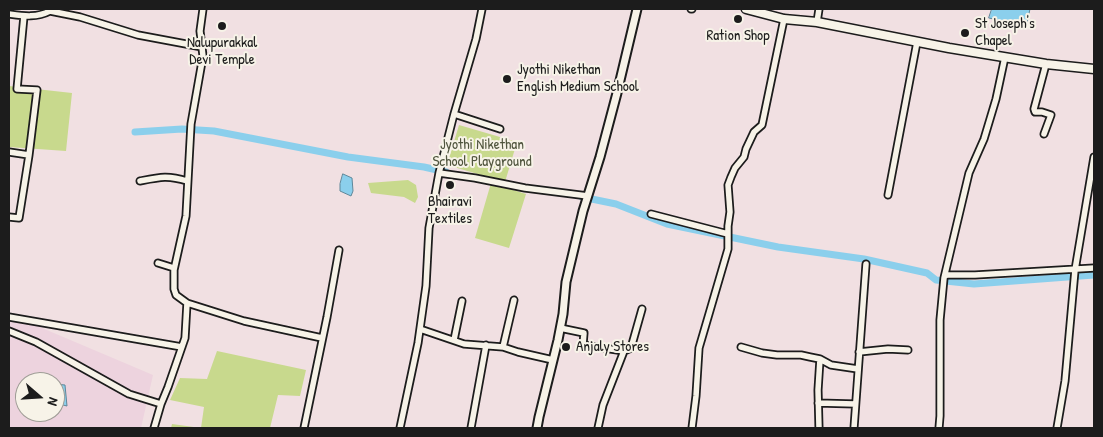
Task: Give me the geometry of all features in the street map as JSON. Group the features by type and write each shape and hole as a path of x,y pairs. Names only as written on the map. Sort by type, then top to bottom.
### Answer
{"main road":[{"path":"746,9 784,19 816,22 917,42 1046,64 1094,69"}],"street":[{"path":"203,9 200,31 203,56 191,124 186,216 174,268 174,289 176,295 187,303 244,321 322,338"},
{"path":"400,428 420,329 426,286 429,228 440,170 476,39 482,9"},
{"path":"537,428 560,328 566,282 587,198 617,93 637,9"},
{"path":"816,22 819,9"},
{"path":"9,14 24,16 42,15 50,11 80,16 138,35 202,47"},
{"path":"9,217 19,218 37,90 17,89 24,16"},
{"path":"692,428 702,333 728,250 730,212 728,185 744,157 754,132 762,126 784,19"},
{"path":"888,195 917,42"},
{"path":"939,428 940,320 943,282 947,274 969,173 984,139 996,99 1005,57"},
{"path":"1044,134 1051,115 1035,112 1034,109 1046,64"},
{"path":"454,114 500,129"},
{"path":"9,152 29,155"},
{"path":"1057,428 1065,381 1075,272 1094,157"},
{"path":"440,170 525,188 587,198"},
{"path":"140,181 172,176 187,181"},
{"path":"650,214 728,237"},
{"path":"304,428 339,250"},
{"path":"158,263 174,268"},
{"path":"854,428 866,266"},
{"path":"947,274 1075,272 1094,268"},
{"path":"503,347 514,300"},
{"path":"454,340 462,301"},
{"path":"154,428 185,338 187,303"},
{"path":"560,328 584,333 583,345 624,351 631,348 642,309"},
{"path":"9,317 182,347"},
{"path":"420,329 464,344 503,347 553,360"},
{"path":"9,331 36,342 129,394 161,404"},
{"path":"471,428 486,345"},
{"path":"741,346 762,353 801,355 831,365 858,368"},
{"path":"859,352 908,350"},
{"path":"598,428 603,405 624,351"},
{"path":"819,428 818,390 820,360"},
{"path":"818,403 855,404"}],"shaded area":[{"path":"9,314 153,375 141,428 9,428"}],"green space":[{"path":"9,86 72,93 66,151 9,147"},
{"name":"Jyothi Nikethan School Playground","path":"459,125 517,142 505,182 447,165"},
{"path":"408,180 416,185 418,197 415,203 404,197 371,193 368,183"},
{"name":"Jyothi Nikethan School Playground","path":"491,183 526,194 509,248 475,238"},
{"path":"217,351 306,370 300,396 278,395 270,428 201,428 204,407 170,400 180,378 207,379"},
{"path":"172,424 201,428 171,428"}],"water":[{"path":"992,9 1030,9 1026,27 989,18"},
{"path":"343,174 352,178 353,191 351,196 340,191"},
{"path":"65,385 67,406 65,406"}],"waterway":[{"path":"135,132 182,129 214,131 348,157 424,167 446,172"},
{"path":"582,197 616,204 667,224 778,247 864,259 927,273 936,280 974,284 1094,275"}],"place":[{"name":"Ration Shop","path":"738,19"},
{"name":"Nalupurakkal Devi Temple","path":"222,26"},
{"name":"St Joseph's Chapel","path":"965,33"},
{"name":"Jyothi Nikethan English Medium School","path":"507,79"},
{"name":"Bhairavi Textiles","path":"450,185"},
{"name":"Anjaly Stores","path":"566,347"}]}
